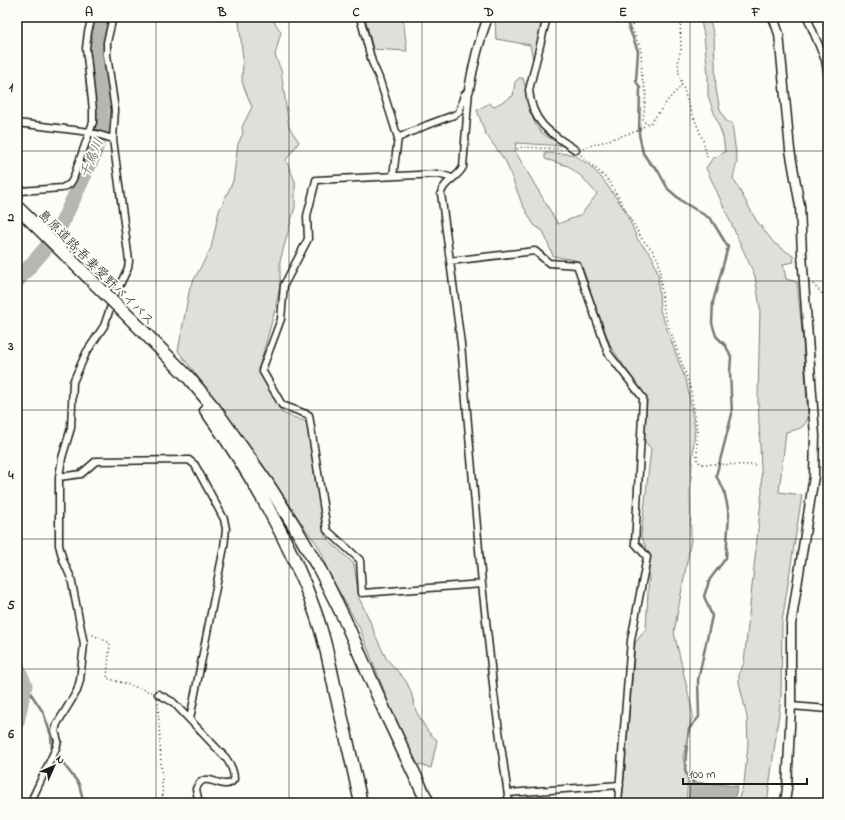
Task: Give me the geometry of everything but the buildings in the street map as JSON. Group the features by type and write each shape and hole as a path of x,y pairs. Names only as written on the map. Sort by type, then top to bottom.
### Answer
{"highway":[{"name":"島原道路;吾妻愛野バイパス","path":"17,207 158,347"},
{"path":"158,347 213,420 263,501 300,573 315,610 327,652 361,803"},
{"path":"158,347 189,378 214,408 258,470 295,527 321,572 344,618 385,712 428,803"}],"street":[{"path":"20,191 62,188 70,184 73,178 92,132 93,110 86,48 92,17"},
{"path":"32,803 33,797 56,748 58,741 56,731 57,724 77,691 80,680 84,644 71,578 63,560 59,545 59,477 62,458 71,428 73,382 86,353 104,326 114,297 128,268 129,261 111,138 115,110 107,56 107,42 112,17"},
{"path":"360,17 372,62 379,78 398,138 393,176"},
{"path":"488,17 478,44 472,67 463,167 458,174 442,188 441,193 460,344 482,584 494,694 509,803"},
{"path":"547,17 529,90 530,100 532,108 546,130 576,150"},
{"path":"773,17 779,34 790,150 800,206 815,436 814,476 791,625 791,706 785,803"},
{"path":"807,17 825,60 828,77"},
{"path":"398,138 459,112 464,95 469,90"},
{"path":"17,123 92,132 111,138"},
{"path":"452,179 438,174 316,180 307,216 308,239 284,286 281,319 262,370 282,405 309,415 327,530 360,560 362,593 482,584"},
{"path":"17,183 20,191 17,198"},
{"path":"450,262 535,251 549,263 577,265 608,353 643,398 635,543 647,557 631,640 618,803"},
{"path":"59,477 81,474 96,461 189,460 195,466 224,519 226,529 224,548 190,720"},
{"path":"158,694 173,702 226,758 234,774 234,779 229,784 208,779 201,782 196,789 198,803"},
{"path":"791,706 828,709"},
{"path":"508,793 620,785"}],"path":[{"path":"633,17 632,29 641,50 642,78 646,93 643,120 646,124"},
{"path":"680,17 680,50 678,59 682,85 703,140 707,157"},
{"path":"517,149 522,147 576,150 637,131 646,124 650,124 668,100 682,85"},
{"path":"576,150 609,181 642,239 654,252 659,262 663,306 690,386 697,428 697,460 701,464 756,465"},
{"path":"804,273 828,300"},
{"path":"81,631 110,643 107,678 158,694 163,803"}],"shaded area":[{"path":"231,17 271,17 281,32 275,55 281,70 289,127 299,142 286,160 295,181 295,207 280,261 280,286 275,310 259,368 282,413 307,422 325,537 354,564 359,598 377,639 386,658 406,681 411,692 416,711 428,732 437,740 431,768 417,764 392,711 360,629 326,568 322,554 316,543 241,434 178,351 190,287 211,248 219,211 233,181 238,144 243,133 242,127 252,107 242,82 243,60 239,21"},
{"path":"365,17 403,17 407,51 373,49"},
{"path":"495,17 546,17 533,60 530,45 496,39"},
{"path":"700,17 709,17 714,36 716,90 720,109 726,121 732,123 737,162 733,178 756,220 774,243 793,256 794,262 783,264 786,279 797,282 803,341 808,418 802,427 786,432 779,492 802,495 782,622 781,698 767,803 737,803 744,783 748,745 747,717 739,682 739,673 744,663 762,491 758,400 760,308 755,276 706,168 712,159 725,152 723,137 708,96 708,75 704,35"},
{"path":"519,78 523,78 531,113 541,132 566,146 516,143 515,151 558,224 581,215 597,194 582,177 568,166 545,159 545,153 573,154 588,164 602,178 625,210 638,240 652,256 658,274 660,310 687,384 695,428 690,490 691,540 674,632 693,714 683,758 688,779 686,803 622,803 635,643 646,629 650,557 641,536 651,449 644,440 647,400 611,347 579,261 553,256 543,231 534,225 522,204 506,162 485,133 477,110 490,103 493,107 513,96 515,82"},
{"path":"693,782 738,786 733,803 688,803 690,785"}],"waterway":[{"name":"千鳥川","path":"17,281 45,249 60,227 93,157 102,130 102,97 95,47 102,17"},
{"path":"629,17 628,25 638,51 636,81 640,88 639,134 643,153 649,162 657,169 668,189 683,202 711,219 728,247 713,302 712,323 716,336 726,346 731,357 730,372 732,414 716,476 724,490 729,514 726,558 710,579 704,596 712,616 698,680 699,717 689,729 686,754 685,770 688,778 693,782"},
{"path":"17,666 25,685 17,722"},
{"path":"25,685 43,712 51,735 52,749 79,784 82,803"}]}
